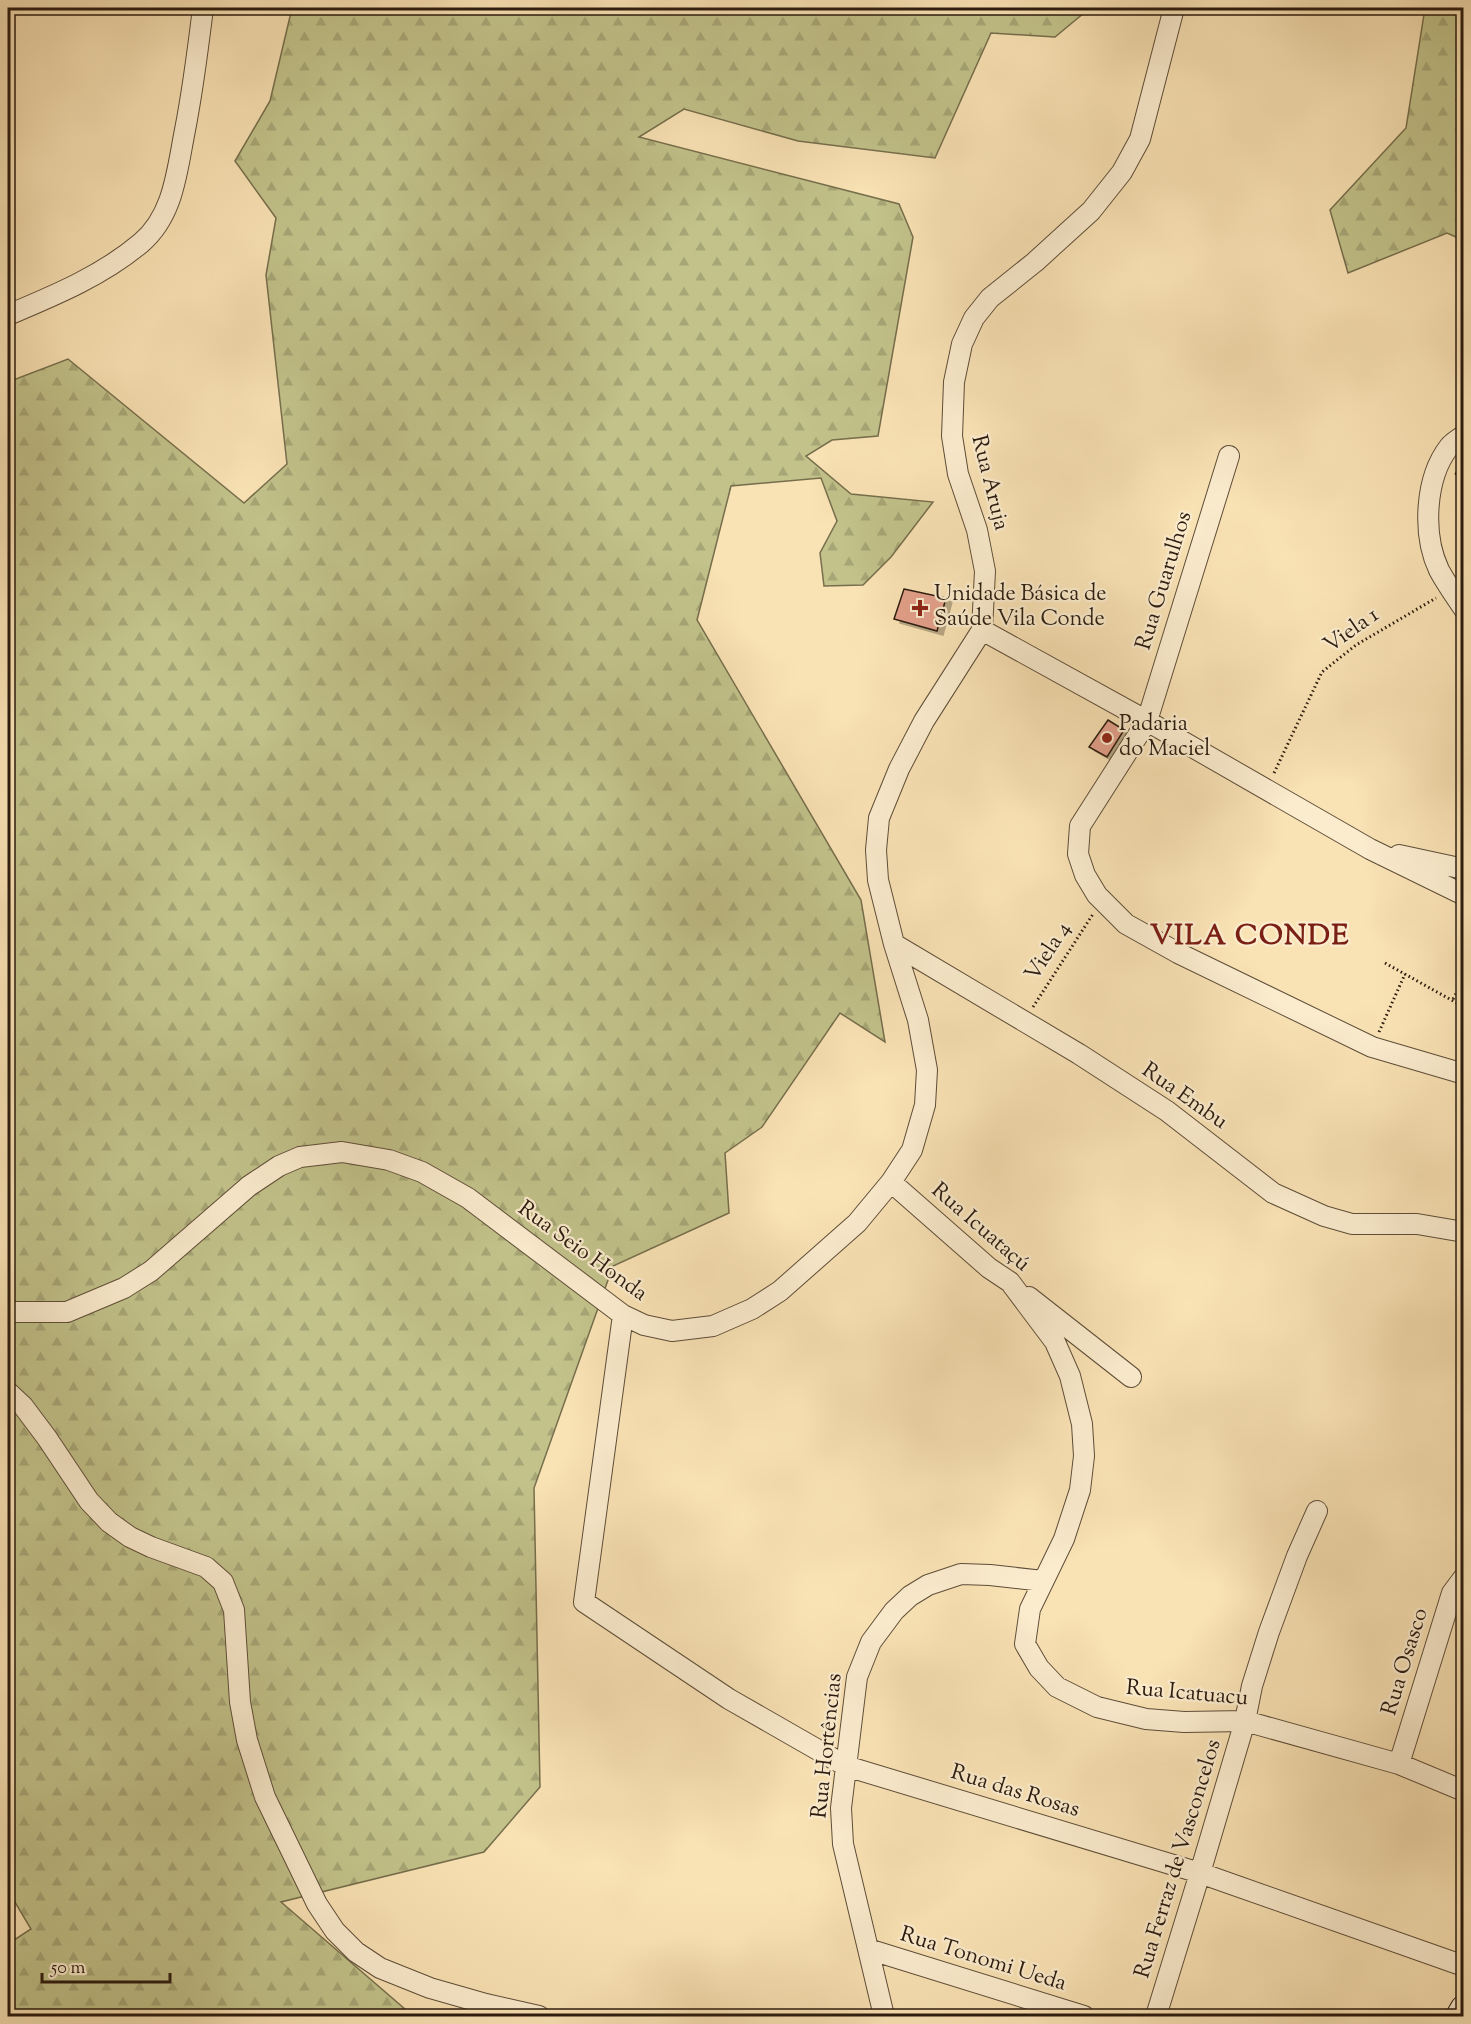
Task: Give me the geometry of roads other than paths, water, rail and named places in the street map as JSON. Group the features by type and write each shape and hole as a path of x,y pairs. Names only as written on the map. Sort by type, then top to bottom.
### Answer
{"street":[{"path":"8,315 95,275 142,243 163,217 175,185 193,85 203,8"},
{"name":"Rua Aruja","path":"894,944 878,880 876,850 879,818 899,769 924,721 982,630 985,571 977,530 958,474 951,436 954,382 962,344 974,318 990,298 1035,262 1091,211 1122,172 1140,139 1174,8"},
{"path":"1464,435 1449,446 1436,472 1427,511 1430,541 1438,568 1464,609"},
{"name":"Rua Guarulhos","path":"1229,456 1147,721 1080,826 1078,854 1085,875 1102,900 1126,924 1170,948 1372,1047 1464,1074"},
{"path":"982,630 1147,721 1370,849 1464,895"},
{"path":"1370,849 1464,869"},
{"name":"Rua Embu","path":"894,944 1167,1110 1274,1193 1324,1216 1352,1224 1417,1224 1464,1233"},
{"name":"Rua Seio Honda","path":"8,1312 67,1312 124,1288 152,1270 249,1186 279,1166 300,1157 342,1152 389,1160 422,1172 468,1198 623,1315 644,1325 672,1331 713,1326 780,1292 857,1223 891,1182 912,1149 925,1105 927,1070 918,1020 894,944"},
{"name":"Rua Icuataçú","path":"891,1182 989,1268 1010,1282 1055,1342 1070,1376 1082,1424 1084,1456 1080,1490 1064,1539 1043,1581"},
{"path":"1010,1282 1131,1377"},
{"name":"Rua das Rosas","path":"623,1315 584,1602 729,1700 846,1766 1200,1873 1464,1966"},
{"path":"8,1392 23,1406 89,1501 109,1522 130,1537 151,1547 206,1567 223,1582 234,1611 240,1702 247,1740 265,1797 317,1904 335,1931 356,1952 380,1968 441,1991 538,2016"},
{"name":"Rua Ferraz de Vasconcelos","path":"1156,2016 1245,1721 1252,1686 1269,1632 1297,1556 1317,1511"},
{"name":"Rua Hortências","path":"881,2012 843,1844 841,1808 857,1677 871,1642 894,1611 910,1596 928,1585 961,1574 1043,1581"},
{"name":"Rua Osasco","path":"1399,1764 1452,1593 1464,1577"},
{"name":"Rua Icatuacu","path":"1043,1581 1030,1609 1025,1644 1039,1668 1057,1687 1096,1707 1146,1719 1184,1722 1245,1721 1399,1764 1464,1791"},
{"name":"Rua Tonomi Ueda","path":"868,1949 1084,2016"},
{"path":"1461,2016 1464,2009"}],"place":[{"name":"Unidade Básica de Saúde Vila Conde","path":"920,608"},
{"name":"Padaria do Maciel","path":"1107,738"}],"district":[{"name":"VILA CONDE","path":"1250,937"}]}
